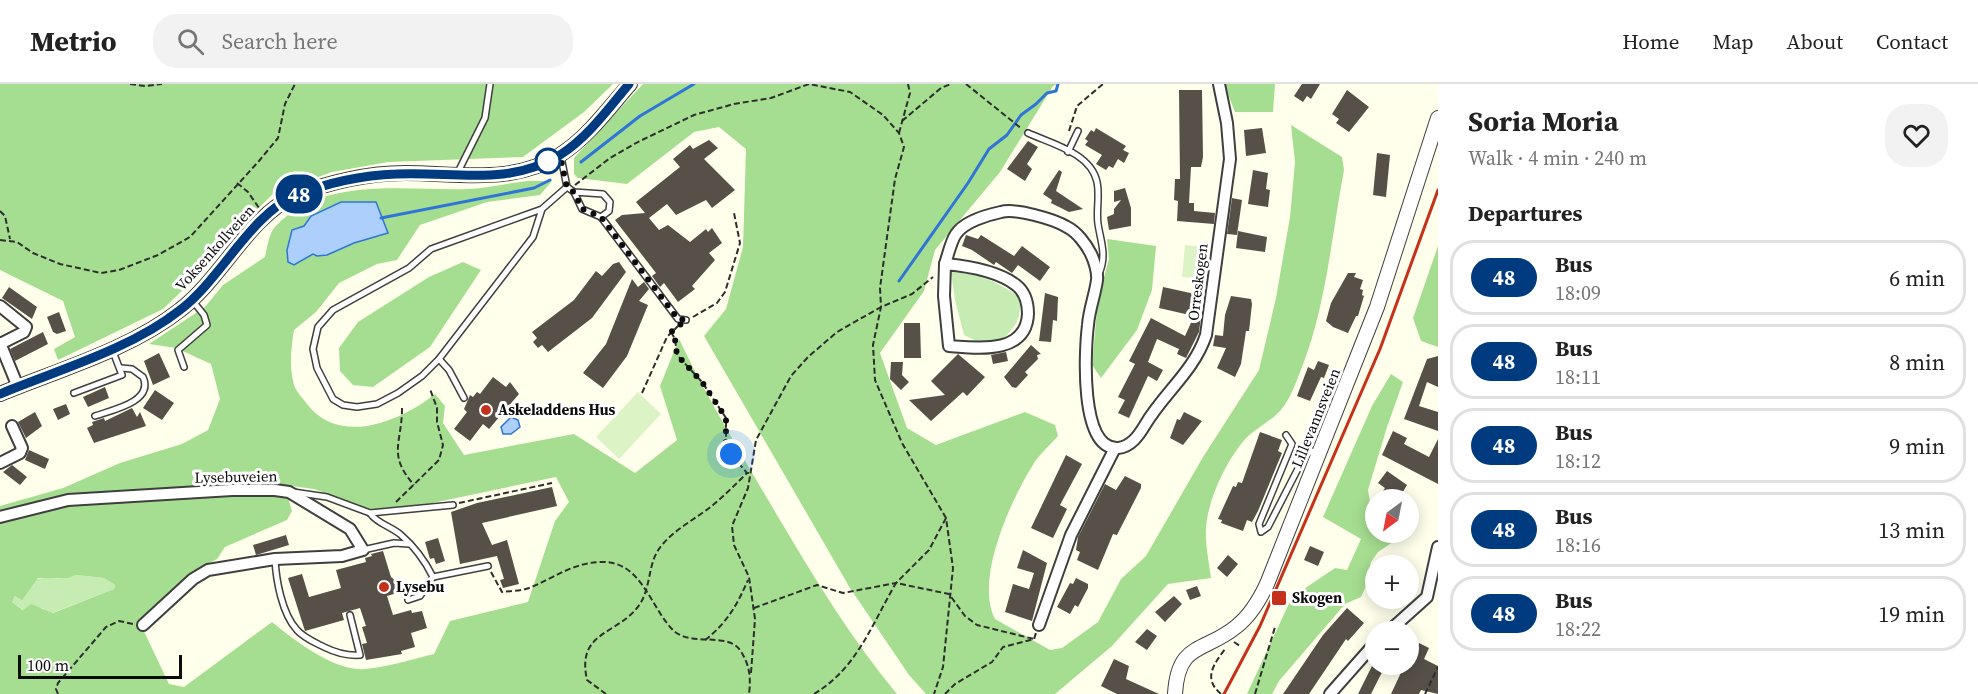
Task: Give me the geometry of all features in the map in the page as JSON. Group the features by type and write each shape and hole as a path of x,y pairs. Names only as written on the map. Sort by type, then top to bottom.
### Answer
{"street":[{"name":"Voksenkollveien","path":"0,394 148,331 192,300 221,270 265,216 293,196 354,179 394,174 457,177 508,174 541,164 560,155 595,125 630,84"},
{"name":"Orreskogen","path":"1115,447 1133,442 1166,394 1196,360 1206,335 1230,159 1227,123 1219,84"},
{"name":"Lillevannsveien","path":"1175,694 1176,678 1184,659 1192,651 1237,626 1261,598 1377,307 1438,118"},
{"path":"945,264 966,266 1004,278 1023,292 1027,302 1027,321 1017,338 998,347 949,346 944,296 945,264 957,233 976,220 1004,211 1037,216 1067,226 1082,240 1091,254 1097,278 1086,346 1087,395 1097,433 1102,441 1115,447 1071,535 1039,625"},
{"path":"0,306 26,327 24,332 0,344 18,387"},
{"path":"0,463 20,453 22,448 12,426"},
{"name":"Lysebuveien","path":"0,517 54,503 88,498 232,490 289,492 350,529 363,550"},
{"path":"1400,621 1427,597 1438,547"},
{"path":"144,625 193,579 208,570 275,559 342,556 363,550"},
{"path":"1330,694 1365,654"}],"lane":[{"path":"457,177 485,118 490,84"},
{"path":"1068,152 1078,131"},
{"path":"1028,133 1084,159 1093,169 1097,184 1097,222 1104,251 1103,263 1097,278"},
{"path":"560,155 570,190 582,209 601,217 678,319 686,320"},
{"path":"542,209 533,237 439,359 422,376 377,404 357,407 343,405 333,399 317,368 313,349 318,327 333,310 409,268 431,249 542,209 570,190 594,191 608,197 610,207 601,217"},
{"path":"184,367 178,350 207,325 204,315 192,300"},
{"path":"74,393 121,376 121,368 111,348"},
{"path":"439,359 449,370 464,398"},
{"path":"95,416 135,400 142,394 145,386 143,377 132,369 121,368"},
{"path":"1286,435 1292,444 1259,524 1261,532 1268,527 1306,453 1311,451 1319,453"},
{"path":"289,492 327,497 370,513 453,505"},
{"path":"370,513 373,518 396,531 425,560 433,577"},
{"path":"363,550 394,543 409,544"},
{"path":"275,559 276,574 287,611 296,629 310,640 336,653 360,655 350,615"},
{"path":"408,600 420,596 433,577 488,567"}],"path":[{"path":"130,84 146,86 162,84"},
{"path":"0,240 10,240 33,253 76,269 101,273 119,270 190,237 278,138 285,104 295,84"},
{"path":"570,190 619,153 694,115 734,104 771,98 809,84 850,92 883,115 899,133 904,147 895,179 880,288 881,307 873,345 875,380 902,443 946,518 953,568 943,667 934,694"},
{"path":"899,133 910,93 908,84"},
{"path":"902,121 941,88 951,84"},
{"path":"966,84 1028,133"},
{"path":"1069,137 1072,114 1077,106 1103,84"},
{"path":"237,183 248,192 265,216"},
{"path":"0,211 5,216 10,240"},
{"path":"642,393 671,332 686,320 717,303 725,292 740,243 734,213"},
{"path":"749,694 754,608 749,577 734,545 732,526 748,488 756,440 791,376 808,357 837,332 881,307 912,294 945,264"},
{"path":"671,332 675,339 677,355 702,382 726,418 726,442 731,454 749,473"},
{"path":"385,512 436,465 443,445 437,422 437,408 430,389"},
{"path":"402,408 402,429 398,446 399,468 414,485"},
{"path":"606,694 587,680 585,652 596,638 632,612 646,592 652,560 663,543 714,504 749,473"},
{"path":"453,505 552,483"},
{"path":"814,694 833,682 851,664 896,583 929,550 946,518"},
{"path":"488,567 502,592 527,589 565,569 602,562 621,565 634,575 672,630 684,638 726,642 739,649 751,673"},
{"path":"704,640 720,629 736,607 749,577"},
{"path":"754,608 817,585 843,593 896,583 949,594 965,616 977,625 1034,639"},
{"path":"396,584 400,585 408,600"},
{"path":"58,694 56,689 58,683 106,627 119,621 144,625"},
{"path":"1034,639 1039,625"},
{"path":"1255,694 1275,627"},
{"path":"1221,694 1212,685 1210,678 1217,660 1237,636"},
{"path":"945,694 955,684 992,662 1003,647 1034,639"},
{"path":"1232,641 1240,646"},
{"path":"1425,694 1438,667"}],"green space":[{"path":"0,84 613,84 584,112 523,157 388,162 332,172 274,193 240,226 210,264 163,309 58,360 54,349 75,337 63,301 0,270"},
{"path":"643,84 1058,84 1053,86 1000,172 935,250 924,291 880,353 907,428 936,445 1025,412 1055,425 1058,436 1036,460 1007,516 992,560 989,582 990,602 995,619 1050,650 1062,648 1098,622 1121,579 1146,556 1203,457 1259,370 1276,298 1290,217 1295,162 1291,125 1342,157 1344,170 1328,270 1310,344 1295,386 1285,405 1245,439 1229,462 1218,484 1207,517 1206,528 1211,578 1168,584 1112,646 1055,694 926,694 909,675 850,588 704,336 726,309 743,247 746,149 719,127 694,132 627,184 578,178 574,174 574,158"},
{"path":"1224,84 1275,84 1273,112 1235,112"},
{"path":"528,181 552,181 540,195 487,202 420,225 397,260 377,264 339,283 316,312 294,330 291,364 292,378 298,393 321,417 336,424 353,427 388,420 405,413 435,394 445,406 443,423 464,455 574,434 635,473 677,440 660,386 679,339 726,428 805,561 849,630 897,694 0,694 0,506 63,488 120,463 182,444 208,430 220,399 211,364 176,348 149,344 205,307 223,285 265,257 275,227 294,211 316,199 366,189 469,189","holes":["341,202 376,202 387,233 354,243 327,255 313,254 305,259 288,262 287,250 292,230 304,226 311,216","556,477 569,502 555,521 528,602 450,621 434,654 382,667 353,669 328,660 272,622 184,687 169,684 140,623 189,575 217,559 225,547 287,520 292,511 284,485 314,489 380,514","76,575 104,578 115,585 114,589 53,613 31,604 23,610 12,602 15,596 22,600 38,578 68,578"]},
{"path":"1107,239 1156,246 1152,290 1137,330 1101,378 1092,365 1098,299 1109,259"},
{"path":"1185,245 1205,247 1202,279 1182,277"},
{"path":"1438,246 1438,347 1421,341 1413,318"},
{"path":"463,262 481,270 430,347 373,387 353,385 340,371 339,348 358,322 429,277"},
{"path":"951,272 987,279 1019,297 1020,311 1017,322 1001,341 978,342 964,335"},
{"path":"1391,374 1403,382 1368,489 1365,489 1365,543 1392,543 1376,555 1365,555 1365,588 1361,597 1345,604 1279,681 1272,694 1247,694 1292,597 1335,568 1347,570 1361,539 1323,517 1372,406"},
{"path":"638,392 661,414 619,459 596,437"},
{"path":"76,575 104,578 115,585 114,589 52,613 42,608 24,610 12,602 16,595 37,579 65,578"}],"water":[{"path":"341,202 376,202 388,233 354,243 327,255 313,254 294,265 288,262 287,250 292,230 304,226 311,216"},
{"path":"511,417 518,420 520,427 511,434 503,434 501,427"}],"building":[{"path":"1302,84 1320,84 1311,99 1307,96 1303,102 1294,96"},
{"path":"1179,90 1202,90 1203,157 1201,167 1191,167 1189,203 1194,203 1194,211 1215,213 1214,224 1177,221 1178,201 1174,200 1175,179 1180,179"},
{"path":"1347,90 1369,107 1349,132 1336,123 1339,119 1332,114"},
{"path":"1096,128 1126,146 1123,150 1129,153 1124,163 1118,159 1113,168 1109,166 1106,170 1096,164 1102,155 1085,145 1088,141 1085,139 1091,130 1094,132"},
{"path":"1262,128 1266,153 1246,156 1244,130"},
{"path":"709,140 718,148 704,159 735,190 712,208 706,200 676,215 667,204 649,218 659,230 668,225 690,242 706,229 708,232 712,228 722,243 709,253 715,260 692,286 695,289 678,302 664,283 660,287 652,276 656,273 615,220 622,215 645,213 636,202 680,167 673,159 690,145 693,149"},
{"path":"1028,141 1038,147 1027,164 1032,169 1025,181 1007,169"},
{"path":"1377,153 1390,155 1386,197 1373,195"},
{"path":"1059,170 1062,172 1056,191 1083,209 1069,212 1051,203 1052,200 1043,194"},
{"path":"1253,170 1268,173 1266,189 1270,190 1268,207 1248,204"},
{"path":"1125,188 1131,208 1131,226 1109,230 1107,217 1114,214 1114,209 1121,200 1114,202 1114,191"},
{"path":"1232,198 1242,200 1237,235 1227,234"},
{"path":"1238,231 1267,237 1265,252 1236,248"},
{"path":"966,235 978,239 981,235 1014,256 1022,246 1050,267 1040,281 1018,265 1012,273 996,262 994,265 962,246"},
{"path":"619,262 626,272 592,318 548,352 542,345 538,348 533,342 537,338 532,332 574,300 596,271 602,276 613,264"},
{"path":"1348,273 1356,273 1354,277 1363,280 1360,289 1363,290 1362,295 1364,296 1358,316 1348,333 1333,327 1326,321 1331,303"},
{"path":"632,279 638,287 644,282 649,289 639,301 648,305 627,356 603,388 583,373 606,344"},
{"path":"9,287 37,307 32,319 2,298"},
{"path":"1163,287 1195,294 1196,290 1204,291 1199,332 1186,358 1177,354 1179,349 1157,339 1148,362 1163,370 1157,381 1148,376 1129,418 1118,413 1125,400 1118,397 1135,364 1129,361 1151,318 1185,336 1194,316 1159,308"},
{"path":"1045,293 1058,297 1057,321 1053,320 1051,342 1039,341"},
{"path":"1231,296 1251,299 1252,304 1249,331 1246,331 1241,364 1235,377 1217,368 1226,348 1213,346 1215,335 1223,336 1225,315"},
{"path":"59,312 66,331 57,334 53,332 47,317"},
{"path":"904,323 920,323 921,358 904,358"},
{"path":"43,332 48,344 15,361 10,349"},
{"path":"1031,345 1041,354 1037,355 1038,359 1025,372 1028,375 1016,388 1012,387 1004,377"},
{"path":"1006,352 1008,361 993,364 991,355"},
{"path":"159,353 170,377 153,385 144,361"},
{"path":"958,354 985,377 967,396 963,392 931,421 909,400 945,395 931,381"},
{"path":"1438,356 1438,387 1427,382 1419,406 1438,412 1438,431 1404,419 1427,359"},
{"path":"1318,361 1329,365 1324,378 1321,377 1310,401 1297,396 1308,367 1314,370"},
{"path":"891,362 903,362 902,375 909,382 901,390 890,379"},
{"name":"Askeladdens Hus","path":"493,377 506,387 510,382 519,394 489,429 483,424 470,441 454,429 467,412 464,409 470,395 473,397 477,392 480,394"},
{"path":"105,387 109,398 88,407 83,397"},
{"path":"155,390 174,403 162,420 143,408"},
{"path":"66,404 70,414 58,420 53,409"},
{"path":"132,408 137,417 140,412 146,426 94,443 87,428 93,425 92,422 104,418 105,421"},
{"path":"35,412 42,426 26,438 18,422"},
{"path":"1184,412 1202,421 1183,445 1170,438 1177,419 1180,420"},
{"path":"1311,420 1321,423 1312,446 1309,446"},
{"path":"1393,431 1407,438 1404,444 1429,457 1438,439 1438,484 1382,455"},
{"path":"1260,432 1282,440 1278,451 1282,453 1258,511 1252,522 1247,520 1243,531 1221,523 1222,520 1218,519 1233,486 1236,487 1238,482 1242,483"},
{"path":"29,450 49,459 45,469 25,460"},
{"path":"1066,455 1082,464 1060,505 1067,509 1053,538 1031,528"},
{"path":"12,465 27,477 20,485 3,472"},
{"path":"1387,471 1407,485 1405,489 1384,489 1378,483"},
{"path":"1125,476 1141,484 1141,488 1117,535 1113,534 1098,570 1077,560 1080,552 1076,550 1078,537 1105,484 1116,490"},
{"path":"552,487 557,506 482,523 492,545 507,540 519,584 503,588 500,580 504,579 497,556 460,564 451,512 477,503"},
{"path":"286,535 289,545 256,555 253,545"},
{"path":"438,538 445,561 436,564 434,558 430,559 425,542"},
{"path":"1310,546 1324,552 1318,566 1304,560"},
{"path":"1023,550 1047,563 1032,621 1005,612 1013,584 1029,589 1034,573 1017,568"},
{"path":"383,551 391,577 402,586 396,587 397,593 387,596 393,615 411,610 412,613 422,611 427,628 411,633 415,647 401,651 402,654 366,660 362,644 367,643 362,627 366,626 360,608 342,613 344,620 305,631 288,578 302,574 309,597 341,588 336,570 366,562 365,558 372,556 371,554"},
{"path":"1228,555 1238,564 1227,577 1217,568"},
{"path":"1076,578 1088,584 1088,588 1078,607 1075,605 1070,614 1057,607 1070,583 1073,584"},
{"path":"1197,586 1201,596 1190,600 1186,590"},
{"path":"1174,596 1182,604 1165,622 1155,612"},
{"path":"1347,608 1364,623 1348,641 1346,639 1309,694 1283,694 1323,635"},
{"path":"1147,629 1157,636 1147,650 1135,642"},
{"path":"1419,643 1429,648 1424,659 1438,666 1438,694 1421,690 1419,694 1391,694 1400,675 1419,675"},
{"path":"1114,659 1129,666 1126,679 1159,694 1117,694 1101,686"},
{"path":"1368,675 1381,675 1371,694 1358,694"}],"waterway":[{"path":"581,162 640,116 694,84"},
{"path":"899,281 968,183 989,149 1007,135 1021,115 1047,93 1056,91 1058,84"},
{"path":"381,218 534,188 550,180"}],"railway":[{"path":"1224,694 1260,626 1380,349 1438,190"}],"bus line":[{"name":"48","path":"0,394 125,342 169,318 192,300 225,266 265,216 293,196 354,179 380,175 481,177 532,168 569,149 600,120 629,84"}],"place":[{"name":"Askeladdens Hus","path":"486,410"},
{"name":"Lysebu","path":"384,587"},
{"name":"Skogen","path":"1279,598"}],"route":[{"path":"548,161 560,155 564,164 567,188 574,192 582,209 586,213 601,217 605,226 678,319 686,320 671,332 675,339 677,355 702,382 726,418 726,442 731,454"}]}
